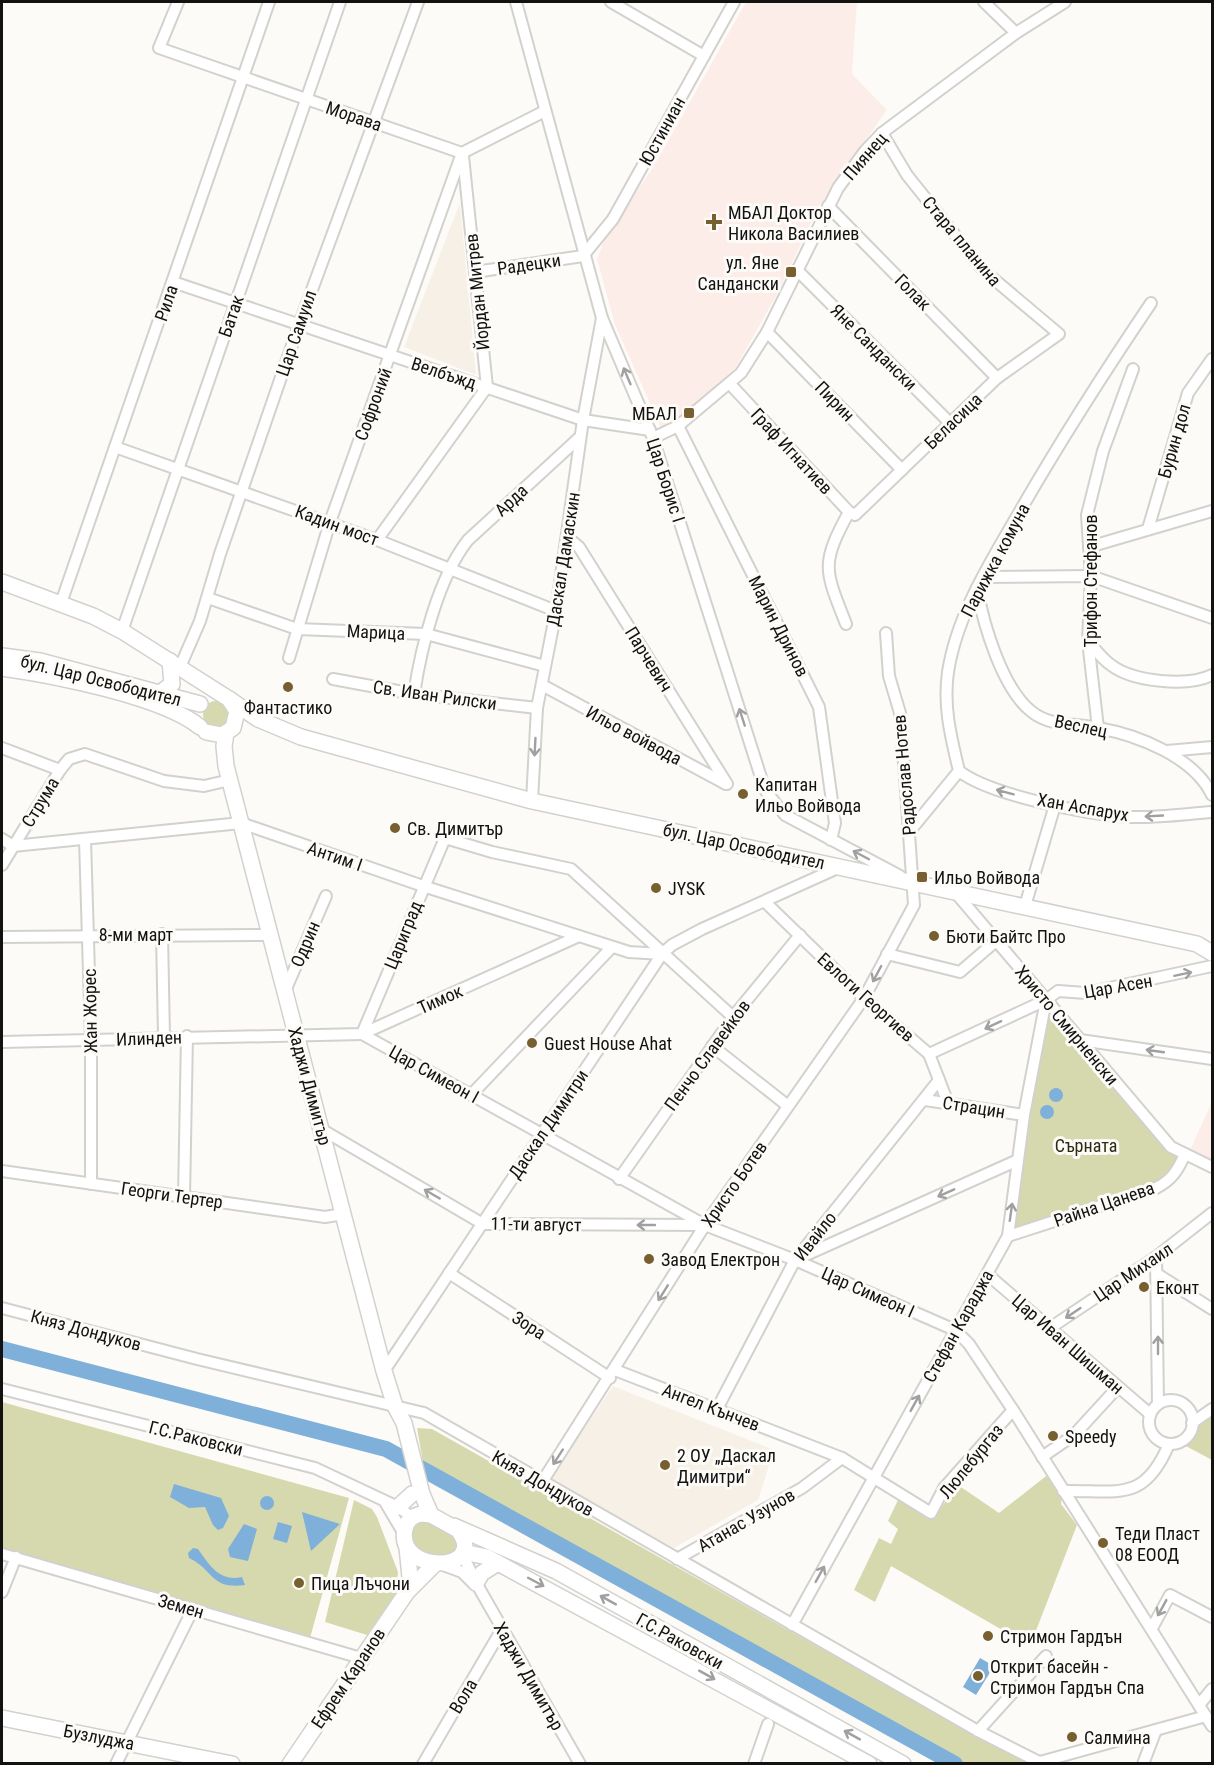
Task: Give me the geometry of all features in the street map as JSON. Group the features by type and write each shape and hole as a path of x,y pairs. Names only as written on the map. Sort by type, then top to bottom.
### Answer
{"street":[{"name":"Морава","path":"178,2 159,48 462,153"},
{"name":"Рила","path":"61,603 269,2"},
{"name":"Батак","path":"122,631 176,468 340,2"},
{"name":"Цар Самуил","path":"175,664 208,598 241,491 299,325 418,2"},
{"name":"Цар Борис I","path":"516,2 583,256 602,318 652,434 765,790 785,815 913,883"},
{"path":"611,2 704,56"},
{"name":"Юстиниан","path":"583,256 613,219 734,2"},
{"path":"984,2 1016,33"},
{"name":"Пиянец","path":"652,434 678,426 730,384 745,368 767,332 828,206 850,170 882,133 1016,33 1065,2"},
{"path":"462,153 545,111"},
{"name":"Стара планина","path":"882,133 907,175 983,270 1059,334"},
{"name":"Йордан Митрев","path":"462,153 487,387"},
{"name":"Софроний","path":"289,658 330,522 462,153"},
{"name":"Голак","path":"828,206 997,378"},
{"name":"Радецки","path":"475,272 583,256"},
{"name":"Яне Сандански","path":"797,270 950,423"},
{"name":"Велбъжд","path":"173,282 583,420 652,434"},
{"name":"Парижка комуна","path":"959,771 948,729 946,692 955,643 977,587 1040,476 1151,303"},
{"name":"Даскал Дамаскин","path":"532,801 537,708 556,611 580,437 602,318"},
{"name":"Пирин","path":"767,332 902,470"},
{"name":"Беласица","path":"846,624 830,584 827,566 836,536 852,514 902,470 997,378 1059,334"},
{"name":"Бурин дол","path":"1148,529 1188,393 1212,359"},
{"name":"Трифон Стефанов","path":"1098,728 1088,641 1091,576 1088,515 1103,452 1133,369"},
{"name":"Граф Игнатиев","path":"730,384 852,514"},
{"path":"376,540 487,387"},
{"name":"Марин Дринов","path":"678,426 819,707 835,823 831,840"},
{"name":"Арда","path":"414,694 426,634 456,555 468,540 580,437"},
{"name":"Кадин мост","path":"115,447 330,522 556,611"},
{"path":"1089,547 1212,511"},
{"name":"Парчевич","path":"567,537 579,547 727,784"},
{"path":"984,577 1091,576 1212,618"},
{"path":"2,582 61,603 122,631 227,698 248,714 278,729"},
{"name":"Веслец","path":"977,587 980,606 1003,671 1024,706 1033,714 1056,723 1098,728 1167,751 1199,774 1212,795"},
{"name":"Марица","path":"208,598 297,629 426,634 545,666"},
{"name":"Радослав Нотев","path":"886,633 889,676 900,713 913,883"},
{"path":"1088,641 1111,666 1147,679 1194,681 1212,675"},
{"name":"бул. Цар Освободител","path":"2,656 40,662 201,703"},
{"path":"159,694 172,684 175,664"},
{"path":"175,664 201,703"},
{"name":"бул. Цар Освободител","path":"2,668 38,673 177,711 203,729"},
{"name":"Св. Иван Рилски","path":"333,679 414,694 537,708"},
{"name":"Ильо войвода","path":"542,685 727,784"},
{"path":"212,696 227,698 237,711 224,746 228,773 197,715 201,703 212,696"},
{"path":"203,729 218,735 257,726 278,729"},
{"name":"бул. Цар Освободител","path":"278,729 532,801 1197,944 1212,953"},
{"path":"1167,751 1212,747"},
{"path":"2,748 60,770 69,759 85,754 164,782 204,786 228,773"},
{"name":"Струма","path":"2,865 60,770"},
{"path":"909,832 959,771"},
{"name":"Хан Аспарух","path":"959,771 989,788 1055,805 1130,817 1212,812"},
{"name":"Хаджи Димитър","path":"228,773 417,1494"},
{"path":"1025,906 1055,805"},
{"name":"Антим I","path":"14,846 241,823 423,886 612,947 629,952 662,954"},
{"name":"Цариград","path":"362,1034 445,838 492,852 571,869 662,954"},
{"path":"2,839 14,846"},
{"name":"Жан Жорес","path":"84,839 91,1040 91,1184"},
{"name":"Даскал Димитри","path":"384,1371 662,954 672,945 702,929 840,867"},
{"name":"Христо Ботев","path":"542,1482 613,1374 705,1225 864,998 914,905 913,883"},
{"name":"Христо Смирненски","path":"955,891 1171,1147 1212,1167"},
{"name":"Одрин","path":"285,991 326,896"},
{"name":"Евлоги Георгиев","path":"765,902 864,998 929,1054 948,1103"},
{"name":"8-ми март","path":"2,937 88,934 270,934"},
{"path":"162,934 164,1037"},
{"name":"Пенчо Славейков","path":"619,1179 733,1017 800,935"},
{"name":"Тимок","path":"296,1034 362,1034 579,936"},
{"path":"887,954 960,972 996,941"},
{"path":"471,1095 612,947"},
{"path":"662,954 733,1017"},
{"name":"Цар Асен","path":"929,1054 1046,1000 1058,991 1086,993 1212,966"},
{"name":"Стефан Караджа","path":"792,1625 1008,1236 1024,1115 1046,1000"},
{"name":"Илинден","path":"2,1042 296,1034"},
{"name":"Цар Симеон I","path":"362,1034 705,1225 795,1260 955,1330 969,1344 1013,1410 1212,1726"},
{"path":"184,1197 187,1036"},
{"path":"1080,1040 1212,1059"},
{"path":"712,1046 788,1106"},
{"name":"Ивайло","path":"717,1409 795,1260 939,1080"},
{"name":"Страцин","path":"925,1100 1024,1115"},
{"name":"11-ти август","path":"321,1129 483,1224 705,1225"},
{"name":"Райна Цанева","path":"1008,1236 1167,1183 1177,1172 1185,1154"},
{"path":"795,1260 1018,1160"},
{"name":"Георги Тертер","path":"2,1171 325,1217 343,1214"},
{"name":"Цар Михаил","path":"1050,1328 1156,1257 1212,1213"},
{"path":"1156,1257 1158,1404"},
{"name":"Зора","path":"449,1273 613,1374"},
{"name":"Цар Иван Шишман","path":"987,1274 1150,1414"},
{"path":"1158,1274 1212,1310"},
{"name":"Княз Дондуков","path":"2,1308 197,1359 424,1413 978,1731 1042,1763"},
{"name":"Ангел Кънчев","path":"613,1374 717,1409 842,1458 932,1514"},
{"path":"1042,1457 1074,1435 1118,1387"},
{"name":"Г.С.Раковски","path":"2,1389 315,1468 413,1516"},
{"path":"1171,1400 1178,1401 1189,1410 1192,1423 1188,1436 1169,1444 1152,1434 1149,1428 1150,1414 1158,1404 1171,1400"},
{"path":"1192,1423 1212,1408"},
{"name":"Люлебургаз","path":"932,1514 944,1488 1013,1410"},
{"path":"1063,1491 1135,1489 1148,1480 1160,1465 1169,1444"},
{"name":"Атанас Узунов","path":"677,1559 802,1488 842,1458"},
{"path":"417,1494 391,1504 406,1541 421,1558 462,1572 478,1585 482,1573 498,1563"},
{"path":"417,1494 431,1515"},
{"path":"407,1592 410,1577 405,1527 413,1516 417,1494"},
{"path":"413,1516 431,1515 454,1526 463,1537 463,1553 439,1564"},
{"name":"Г.С.Раковски","path":"454,1526 555,1571 903,1764"},
{"name":"Хаджи Димитър","path":"463,1553 502,1629 580,1764"},
{"name":"Г.С.Раковски","path":"463,1553 498,1563 869,1764"},
{"name":"Земен","path":"2,1554 361,1658"},
{"path":"2,1592 16,1557"},
{"name":"Ефрем Каранов","path":"290,1764 407,1592 439,1564"},
{"path":"1152,1628 1170,1595 1212,1617"},
{"path":"116,1764 193,1609"},
{"name":"Вола","path":"423,1764 502,1629"},
{"path":"978,1731 1046,1656"},
{"path":"1199,1704 1212,1689"},
{"path":"1042,1763 1206,1716"},
{"name":"Бузлуджа","path":"2,1718 127,1743 195,1760 232,1764"},
{"path":"754,1764 768,1724"},
{"path":"1143,1764 1156,1730"}],"shaded area":[{"name":"МБАЛ Доктор Никола Василиев","path":"746,2 857,2 852,74 887,110 818,208 777,294 736,367 706,395 662,430 615,325 597,259 606,236 654,166"},
{"path":"460,203 476,375 404,347"},
{"path":"1212,1102 1212,1161 1190,1150"},
{"name":"2 ОУ „Даскал Димитри“","path":"613,1386 774,1450 758,1500 674,1548 550,1479"}],"green space":[{"path":"216,701 226,704 229,714 226,724 216,727 206,724 203,714 206,704"},
{"name":"Сърната","path":"1046,1000 1123,1092 1185,1154 1167,1183 1008,1236"},
{"path":"2,1402 349,1498 310,1638 2,1550"},
{"path":"1212,1409 1212,1460 1184,1445"},
{"path":"417,1428 432,1429 978,1737 1032,1763 955,1763 424,1468"},
{"path":"1050,1473 1062,1496 1061,1504 1077,1525 1030,1646 891,1566 875,1602 854,1590 879,1538 891,1544 898,1529 888,1521 899,1498 933,1518 958,1485 999,1513"},
{"path":"354,1500 372,1509 377,1517 398,1572 396,1593 367,1635 325,1622"},
{"path":"421,1520 429,1521 456,1537 457,1550 443,1559 424,1553 412,1543 411,1529 414,1523"}],"water":[{"path":"1056,1088 1061,1090 1063,1095 1061,1100 1056,1102 1051,1100 1049,1095 1051,1090"},
{"path":"1047,1105 1052,1107 1054,1112 1052,1117 1047,1119 1042,1117 1040,1112 1042,1107"},
{"path":"174,1484 221,1498 229,1516 223,1528 218,1530 213,1525 205,1507 189,1508 170,1497"},
{"path":"264,1496 270,1496 274,1503 270,1510 264,1510 260,1506 260,1500"},
{"path":"302,1512 340,1524 311,1551"},
{"path":"278,1522 292,1526 287,1543 273,1539"},
{"path":"244,1524 257,1529 248,1561 230,1557 228,1549"},
{"path":"193,1548 198,1549 216,1571 228,1577 242,1577 245,1585 225,1585 219,1582 189,1558 188,1553"},
{"name":"Открит басейн - Стримон Гардън Спа","path":"980,1658 994,1666 976,1695 963,1687"}],"waterway":[{"path":"2,1349 386,1449 955,1764"}],"place":[{"name":"МБАЛ Доктор Никола Василиев","path":"714,222"},
{"name":"ул. Яне Сандански","path":"791,272"},
{"name":"МБАЛ","path":"689,413"},
{"name":"Фантастико","path":"288,687"},
{"name":"Капитан Ильо Войвода","path":"743,794"},
{"name":"Св. Димитър","path":"395,828"},
{"name":"Ильо Войвода","path":"922,877"},
{"name":"JYSK","path":"656,888"},
{"name":"Бюти Байтс Про","path":"934,936"},
{"name":"Guest House Ahat","path":"532,1043"},
{"name":"Завод Електрон","path":"649,1259"},
{"name":"Еконт","path":"1144,1287"},
{"name":"Speedy","path":"1053,1436"},
{"name":"2 ОУ „Даскал Димитри“","path":"665,1465"},
{"name":"Теди Пласт 08 ЕООД","path":"1103,1543"},
{"name":"Пица Лъчони","path":"299,1583"},
{"name":"Стримон Гардън","path":"988,1636"},
{"name":"Открит басейн - Стримон Гардън Спа","path":"978,1676"},
{"name":"Салмина","path":"1072,1737"}]}
